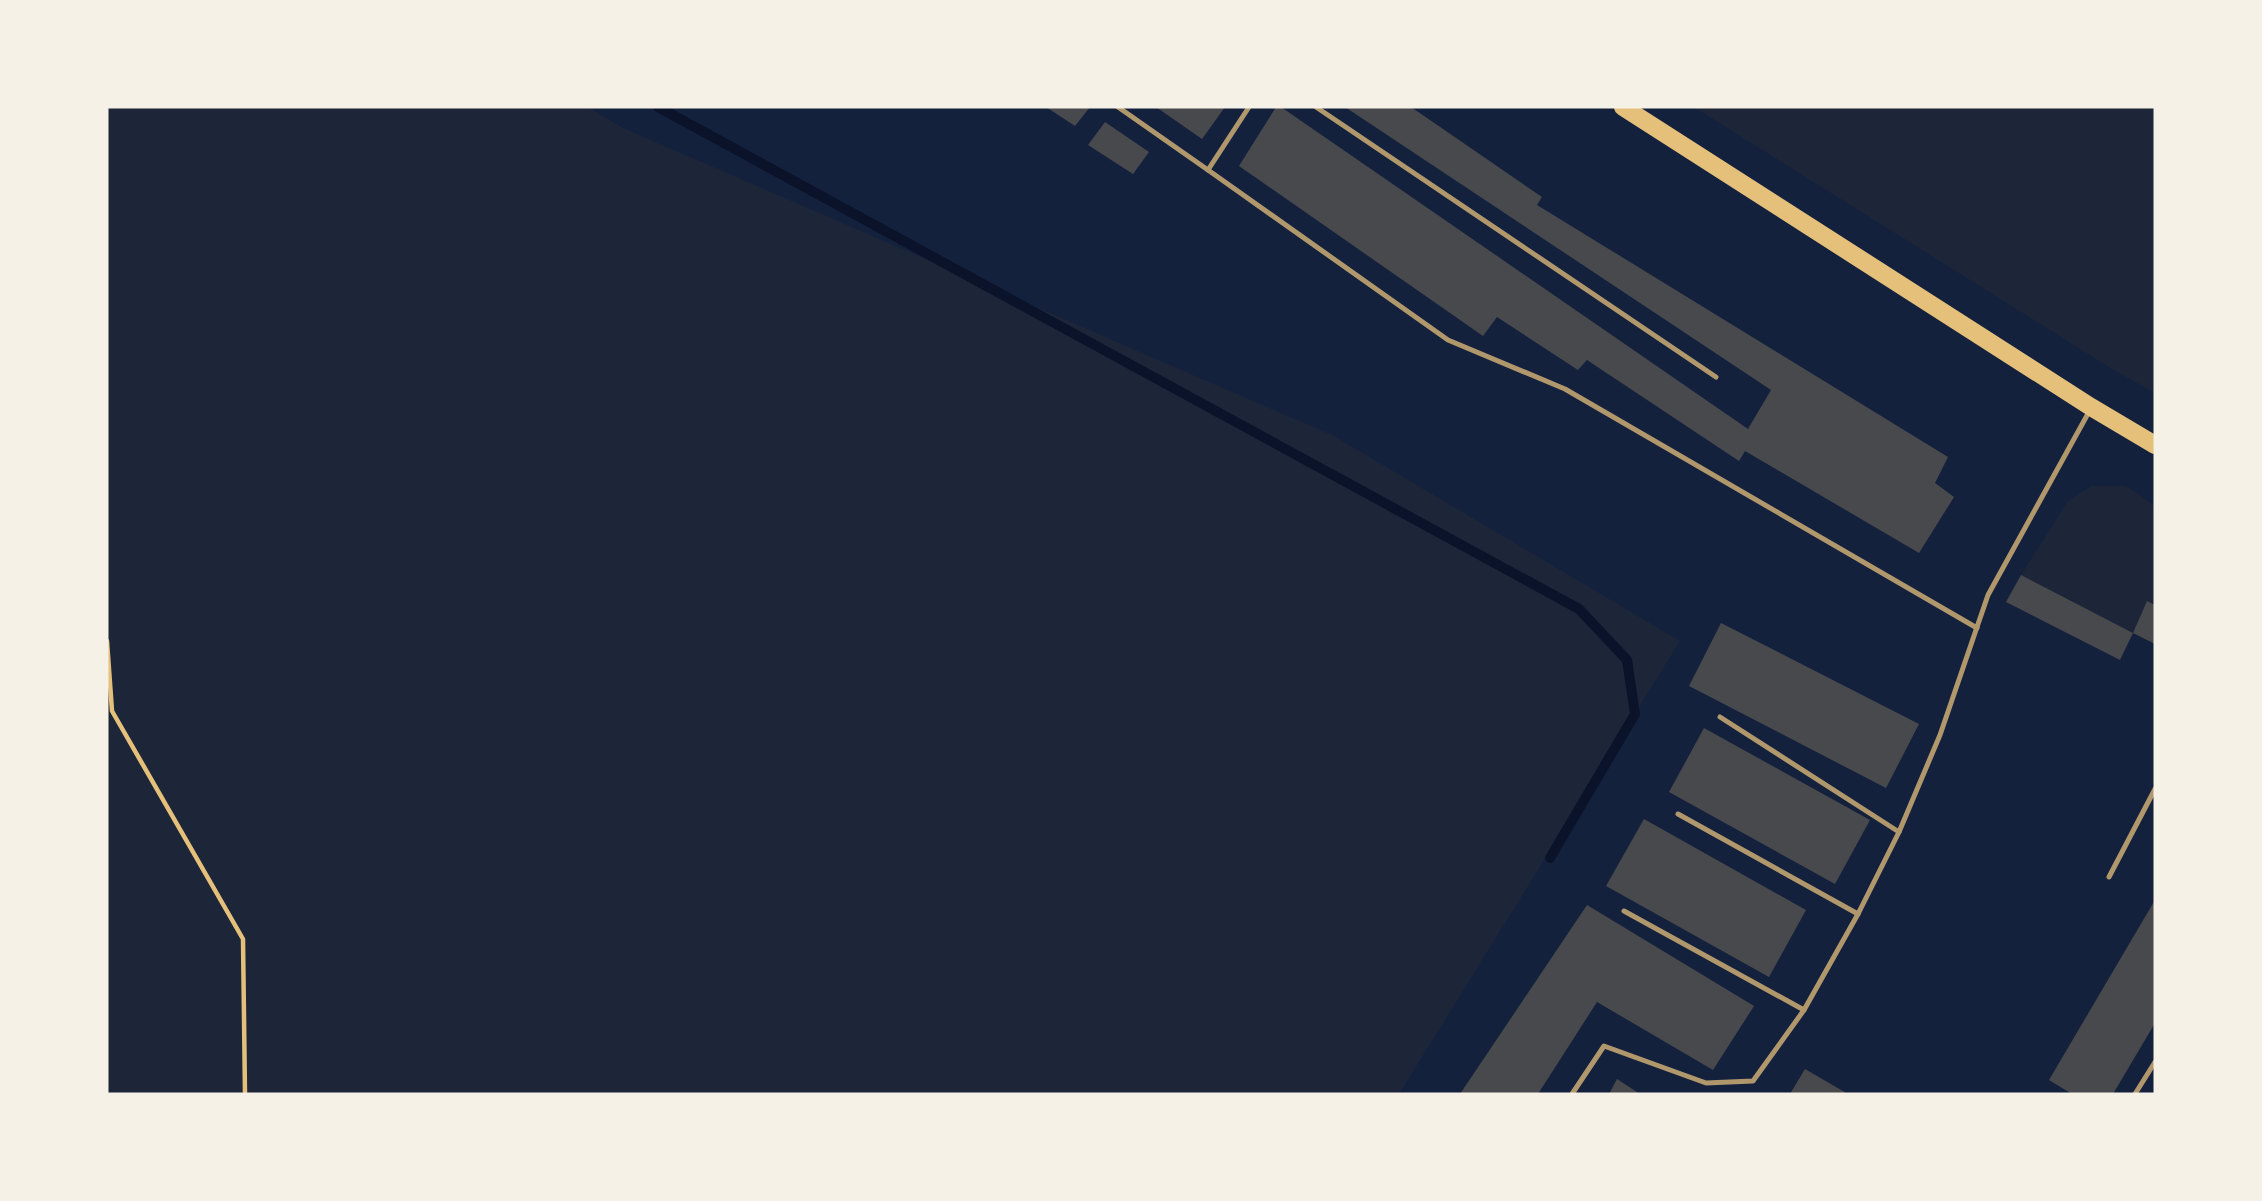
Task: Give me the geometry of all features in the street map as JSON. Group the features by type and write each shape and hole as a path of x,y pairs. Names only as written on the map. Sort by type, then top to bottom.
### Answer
{"main road":[{"path":"1623,107 2091,407 2155,445"}],"lane":[{"path":"1118,107 1448,340 1564,389 1977,628"},
{"path":"1208,170 1249,107"},
{"path":"1317,107 1716,377"},
{"path":"1572,1094 1604,1046 1706,1083 1754,1081 1804,1010 1858,914 1899,832 1940,735 1989,595 2091,407"},
{"path":"1720,717 1899,832"},
{"path":"2109,877 2155,789"},
{"path":"1678,814 1858,914"},
{"path":"1624,911 1804,1010"},
{"path":"2135,1094 2155,1062"}],"path":[{"path":"107,642 113,712 243,939 244,1094"}],"shaded area":[{"path":"107,107 588,107 623,128 1334,436 1680,641 1399,1094 107,1094"},
{"path":"1694,107 2155,107 2155,393 2112,369"},
{"path":"2092,486 2126,486 2155,506 2155,605 2147,601 2133,633 2021,575 2068,501"}],"building":[{"path":"1046,107 1090,107 1075,126"},
{"path":"1156,107 1225,107 1202,139"},
{"path":"1276,107 1281,107 1748,429 1771,390 1345,107 1411,107 1542,197 1537,205 1948,457 1935,483 1954,497 1919,553 1745,451 1739,461 1587,360 1578,370 1497,317 1483,336 1239,166"},
{"path":"1105,122 1149,152 1133,174 1088,145"},
{"path":"2021,575 2133,633 2120,660 2006,602"},
{"path":"2147,601 2155,605 2155,644 2133,633"},
{"path":"1721,623 1919,724 1886,788 1689,686"},
{"path":"1704,728 1870,820 1835,884 1669,792"},
{"path":"1644,819 1806,910 1769,977 1606,886"},
{"path":"2155,900 2155,1023 2113,1094 2072,1094 2049,1080"},
{"path":"1587,905 1754,1006 1713,1070 1597,1002 1538,1094 1460,1094"},
{"path":"1805,1069 1848,1094 1790,1094"},
{"path":"1617,1079 1640,1094 1609,1094"}],"waterway":[{"path":"658,107 1579,609 1627,660 1635,714 1550,858"}]}
